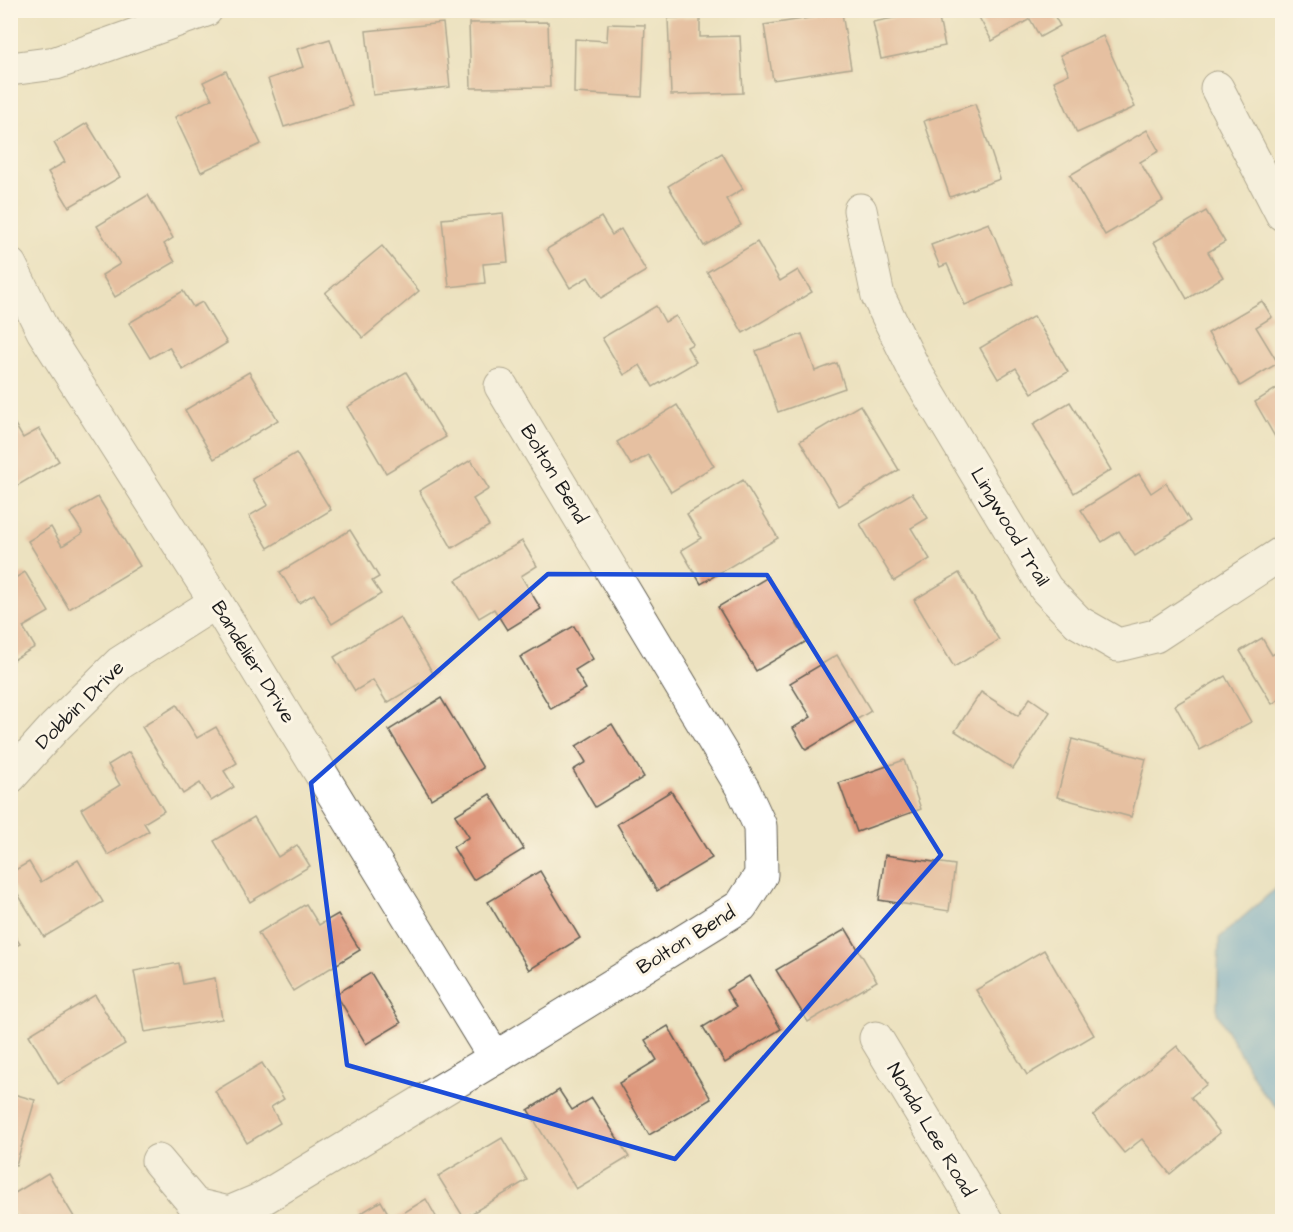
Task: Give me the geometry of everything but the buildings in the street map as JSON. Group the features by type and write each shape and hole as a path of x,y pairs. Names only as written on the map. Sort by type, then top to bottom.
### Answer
{"street":[{"path":"10,69 56,63 206,10"},
{"path":"1217,88 1282,214"},
{"name":"Lingwood Trail","path":"860,210 878,296 915,371 1046,589 1078,622 1118,645 1155,636 1282,553"},
{"name":"Bandelier Drive","path":"10,266 43,331 216,602 495,1058"},
{"name":"Bolton Bend","path":"158,1161 195,1205 229,1213 260,1200 741,906 761,875 760,826 743,789 501,386"},
{"name":"Dobbin Drive","path":"10,777 54,728 120,663 216,602"},
{"name":"Nonda Lee Road","path":"876,1038 987,1221"}],"highlighted area":[{"path":"548,574 767,575 941,855 675,1159 347,1065 311,783"}],"water":[{"path":"1282,883 1282,1113 1262,1092 1217,1013 1219,938"}]}
